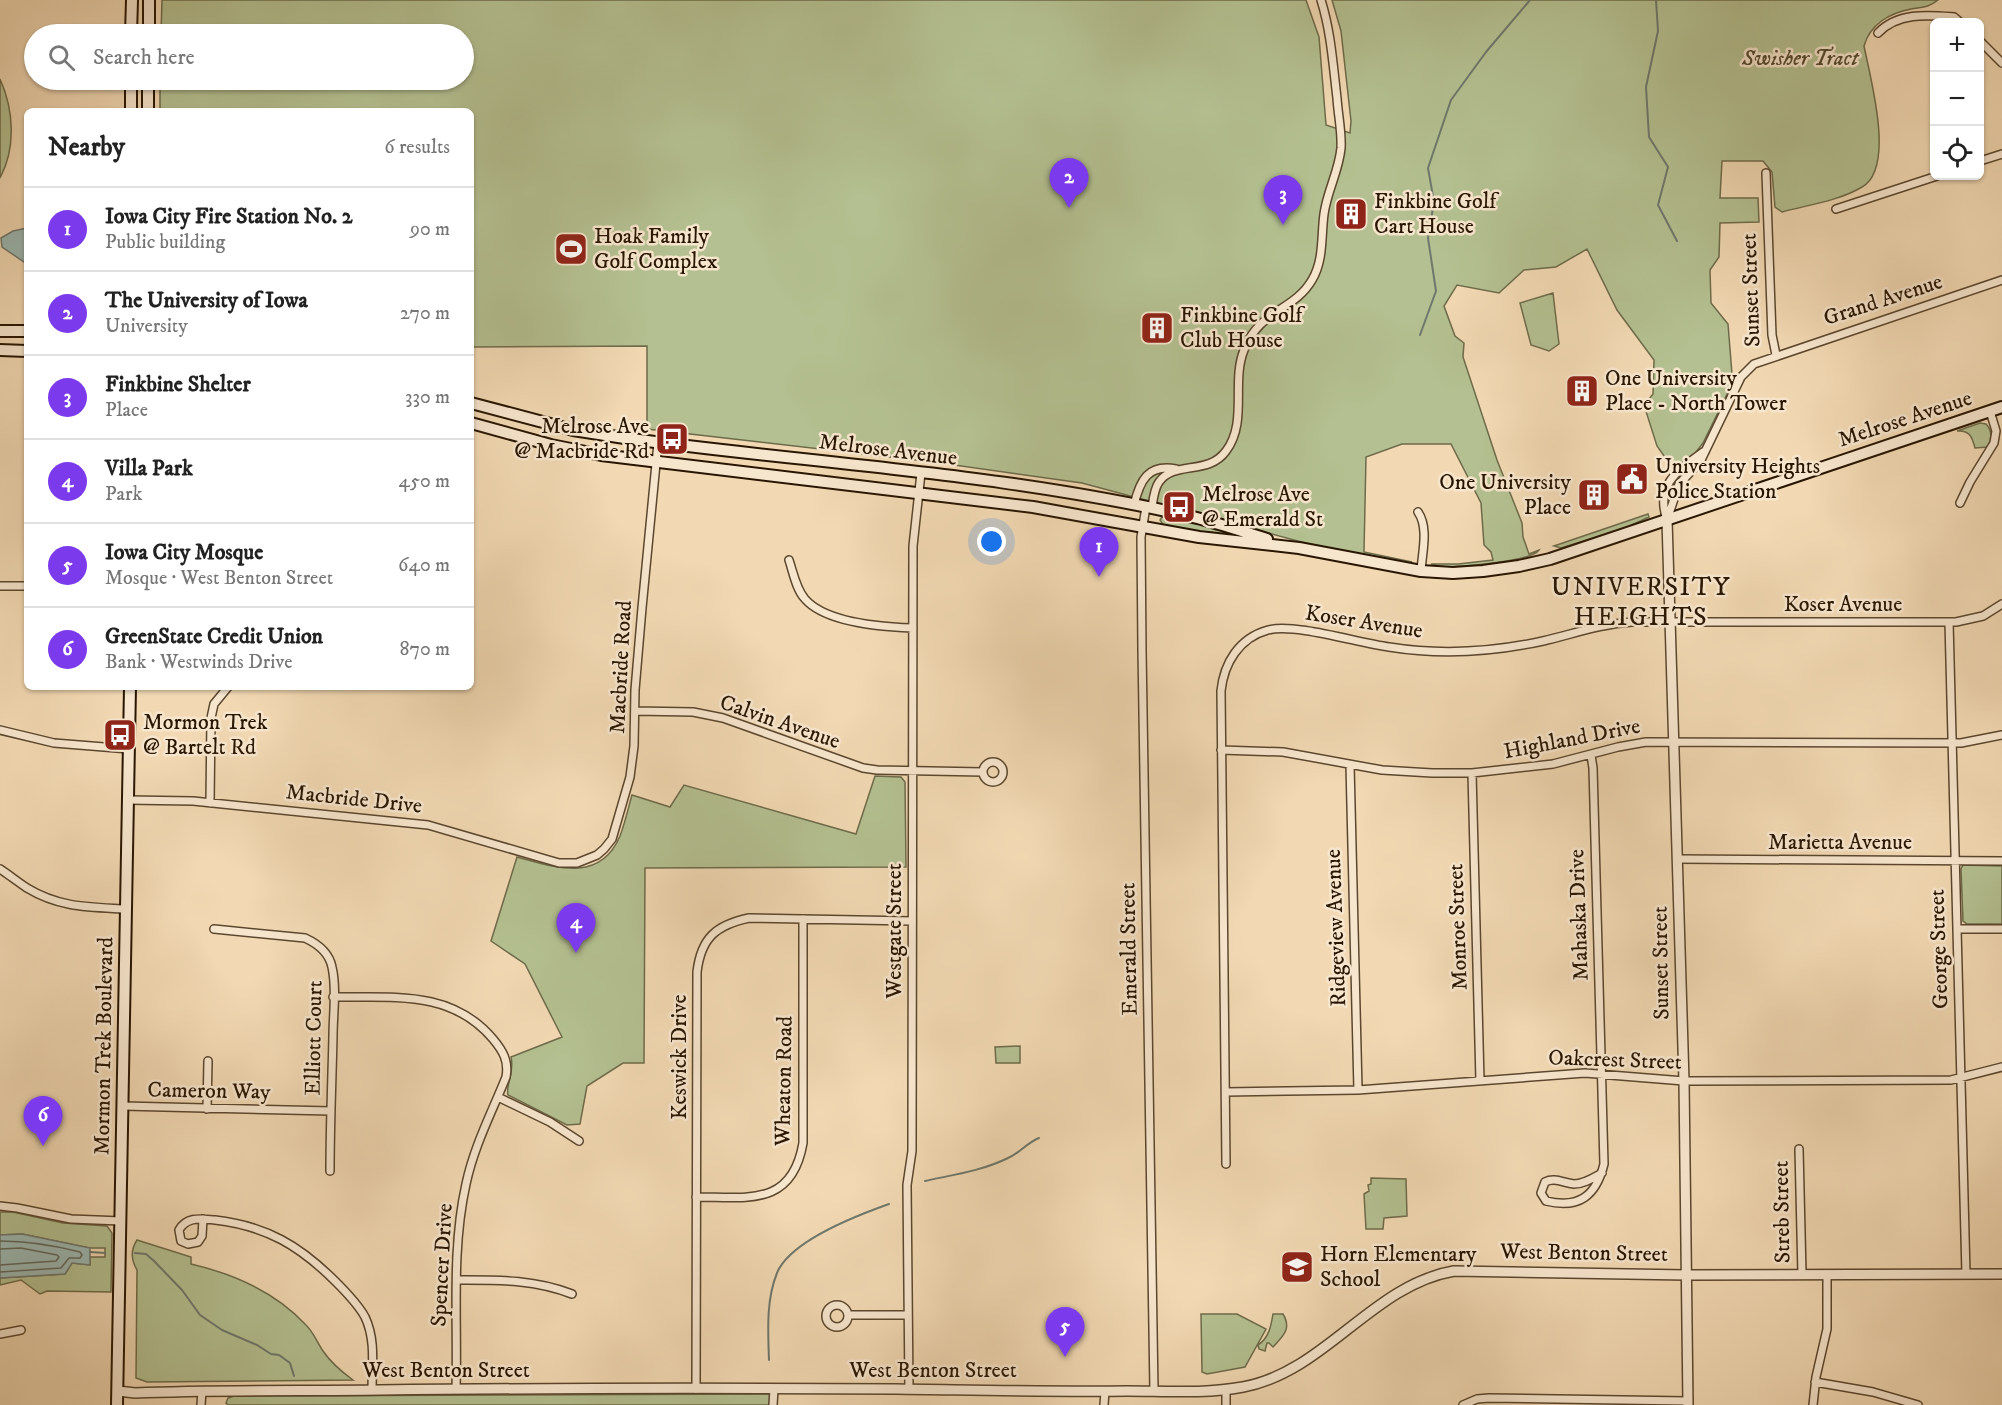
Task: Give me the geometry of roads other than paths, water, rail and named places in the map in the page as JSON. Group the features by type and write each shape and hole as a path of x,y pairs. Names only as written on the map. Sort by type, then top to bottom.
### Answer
{"main road":[{"path":"131,24 132,0"},
{"path":"149,0 149,24"},
{"path":"131,90 131,108"},
{"path":"148,90 148,108"},
{"path":"0,331 24,331"},
{"path":"0,350 24,351"},
{"name":"Melrose Avenue","path":"474,404 573,430 658,443 921,473 1086,495 1211,522 1299,548"},
{"name":"Melrose Avenue","path":"474,424 551,445 601,455 1034,507 1199,537 1299,548 1420,571 1453,573 1519,566 1576,551 2002,407"},
{"name":"Mormon Trek Boulevard","path":"117,1405 130,690"}],"street":[{"path":"1134,504 1140,483 1158,469 1179,470 1209,465 1228,449 1237,432 1240,362 1248,340 1263,320 1307,289 1319,265 1324,216 1338,163 1341,136 1327,20 1321,0"},
{"path":"1878,33 1893,21 1910,16 1934,18"},
{"path":"1984,45 2002,63"},
{"path":"1984,160 2002,154"},
{"name":"Sunset Street","path":"1688,1403 1684,1081 1667,520 1679,484 1696,467 1744,372 1754,364 1776,355 1772,335 1766,173"},
{"path":"1836,209 1930,178"},
{"name":"Grand Avenue","path":"1776,355 2002,280"},
{"path":"1960,503 1994,443 1996,431 1990,411"},
{"name":"Macbride Road","path":"570,865 597,855 612,839 630,777 634,746 641,620 658,443"},
{"name":"Emerald Street","path":"1154,1391 1142,650 1143,526 1159,482 1170,473 1179,470"},
{"name":"Westgate Street","path":"909,1389 907,1185 912,1151 913,546 921,473"},
{"path":"1418,512 1424,523 1420,571"},
{"path":"789,560 799,589 806,600 817,607 856,623 913,628"},
{"path":"0,586 24,586"},
{"name":"Koser Avenue","path":"1226,1164 1221,691 1225,669 1230,658 1245,642 1268,630 1291,628 1409,650 1463,651 1526,644 1617,623 1671,621 1948,622 1983,616 2002,604"},
{"name":"George Street","path":"1948,622 1966,1274"},
{"path":"210,803 211,718 214,704 226,690"},
{"name":"Calvin Avenue","path":"635,711 693,712 723,718 849,765 877,770 983,772"},
{"path":"0,730 54,743 129,749"},
{"name":"Highland Drive","path":"1221,750 1283,752 1350,765 1407,772 1472,773 1536,767 1632,744 1675,742 1952,743 2002,735"},
{"name":"Mahaska Drive","path":"1591,755 1602,1073 1604,1155 1602,1173"},
{"name":"Ridgeview Avenue","path":"1350,765 1359,1090"},
{"name":"Monroe Street","path":"1472,773 1480,1081"},
{"name":"Macbride Drive","path":"128,800 210,803 428,825 559,864 570,865"},
{"name":"Marietta Avenue","path":"1678,860 2002,861"},
{"path":"0,869 28,888 57,901 80,907 126,909"},
{"name":"Keswick Drive","path":"696,1389 697,972 700,952 709,937 716,931 735,921 749,918 912,921"},
{"name":"Wheaton Road","path":"696,1197 742,1197 769,1194 788,1181 800,1160 803,1143 803,919"},
{"name":"Elliott Court","path":"214,929 295,937 315,942 330,960 333,997 330,1171"},
{"path":"1957,929 2002,929"},
{"name":"Spencer Drive","path":"333,997 419,998 434,1001 463,1013 487,1033 505,1056 507,1068 498,1098 478,1142 467,1180 459,1226 456,1389"},
{"path":"207,1108 208,1061"},
{"name":"Oakcrest Street","path":"1226,1092 1359,1090 1569,1073 1602,1073 1684,1081 1939,1080 1960,1078 2002,1067"},
{"path":"498,1098 550,1122 579,1141"},
{"name":"Cameron Way","path":"123,1106 331,1111"},
{"name":"Streb Street","path":"1799,1149 1802,1274"},
{"path":"1602,1173 1595,1190 1575,1202 1546,1201 1541,1193 1545,1182 1550,1179 1574,1184 1582,1183 1602,1173"},
{"path":"0,1206 71,1219 121,1221"},
{"path":"203,1219 256,1228 288,1242 304,1252 343,1289 359,1307 370,1331 373,1344 372,1390"},
{"name":"West Benton Street","path":"118,1391 135,1393 456,1389 1154,1391 1226,1389 1244,1387 1280,1375 1299,1364 1404,1288 1443,1273 1487,1271 1686,1275 2002,1274"},
{"path":"1813,1405 1815,1382 1827,1329 1827,1274"},
{"path":"457,1280 523,1281 543,1284 572,1294"},
{"path":"849,1316 907,1316"},
{"path":"0,1334 21,1330"},
{"path":"1815,1382 1873,1392 1918,1405"},
{"path":"773,1405 774,1389"},
{"path":"1226,1389 1226,1405"},
{"path":"201,1405 202,1391"},
{"path":"1104,1391 1104,1405"},
{"path":"1463,1405 1489,1398 1688,1403"}],"water":[{"path":"24,229 24,262 2,247 1,238 13,231"},
{"path":"22,1234 90,1248 90,1265 72,1263 65,1274 0,1278 0,1235"}],"waterway":[{"path":"1420,335 1436,291 1428,238 1434,202 1428,168 1451,100 1486,52 1530,0"},
{"path":"1656,0 1658,31 1646,87 1649,137 1668,167 1658,205 1677,241"},
{"path":"925,1181 988,1166 1012,1156 1039,1138"},
{"path":"769,1360 768,1316 771,1294 773,1283 784,1261 796,1250 826,1231 889,1204"},
{"path":"90,1252 105,1253"},
{"path":"135,1253 146,1254 154,1261 182,1290 200,1315 222,1330 257,1345 271,1354 279,1355 290,1363 294,1376"}],"place":[{"name":"The University of Iowa","path":"1069,208"},
{"name":"Finkbine Golf Cart House","path":"1351,214"},
{"name":"Finkbine Shelter","path":"1283,225"},
{"name":"Hoak Family Golf Complex","path":"571,249"},
{"name":"Finkbine Golf Club House","path":"1157,328"},
{"name":"One University Place - North Tower","path":"1582,391"},
{"name":"Melrose Ave @ Macbride Rd","path":"672,439"},
{"name":"University Heights Police Station","path":"1632,479"},
{"name":"One University Place","path":"1594,495"},
{"name":"Melrose Ave @ Emerald St","path":"1179,507"},
{"name":"Iowa City Fire Station No. 2","path":"1099,577"},
{"name":"Mormon Trek @ Bartelt Rd","path":"120,735"},
{"name":"Villa Park","path":"576,953"},
{"name":"GreenState Credit Union","path":"43,1146"},
{"name":"Horn Elementary School","path":"1297,1267"},
{"name":"Iowa City Mosque","path":"1065,1357"}],"district":[{"name":"UNIVERSITY HEIGHTS","path":"1641,602"}],"park label":[{"name":"Swisher Tract","path":"1800,58"}]}
